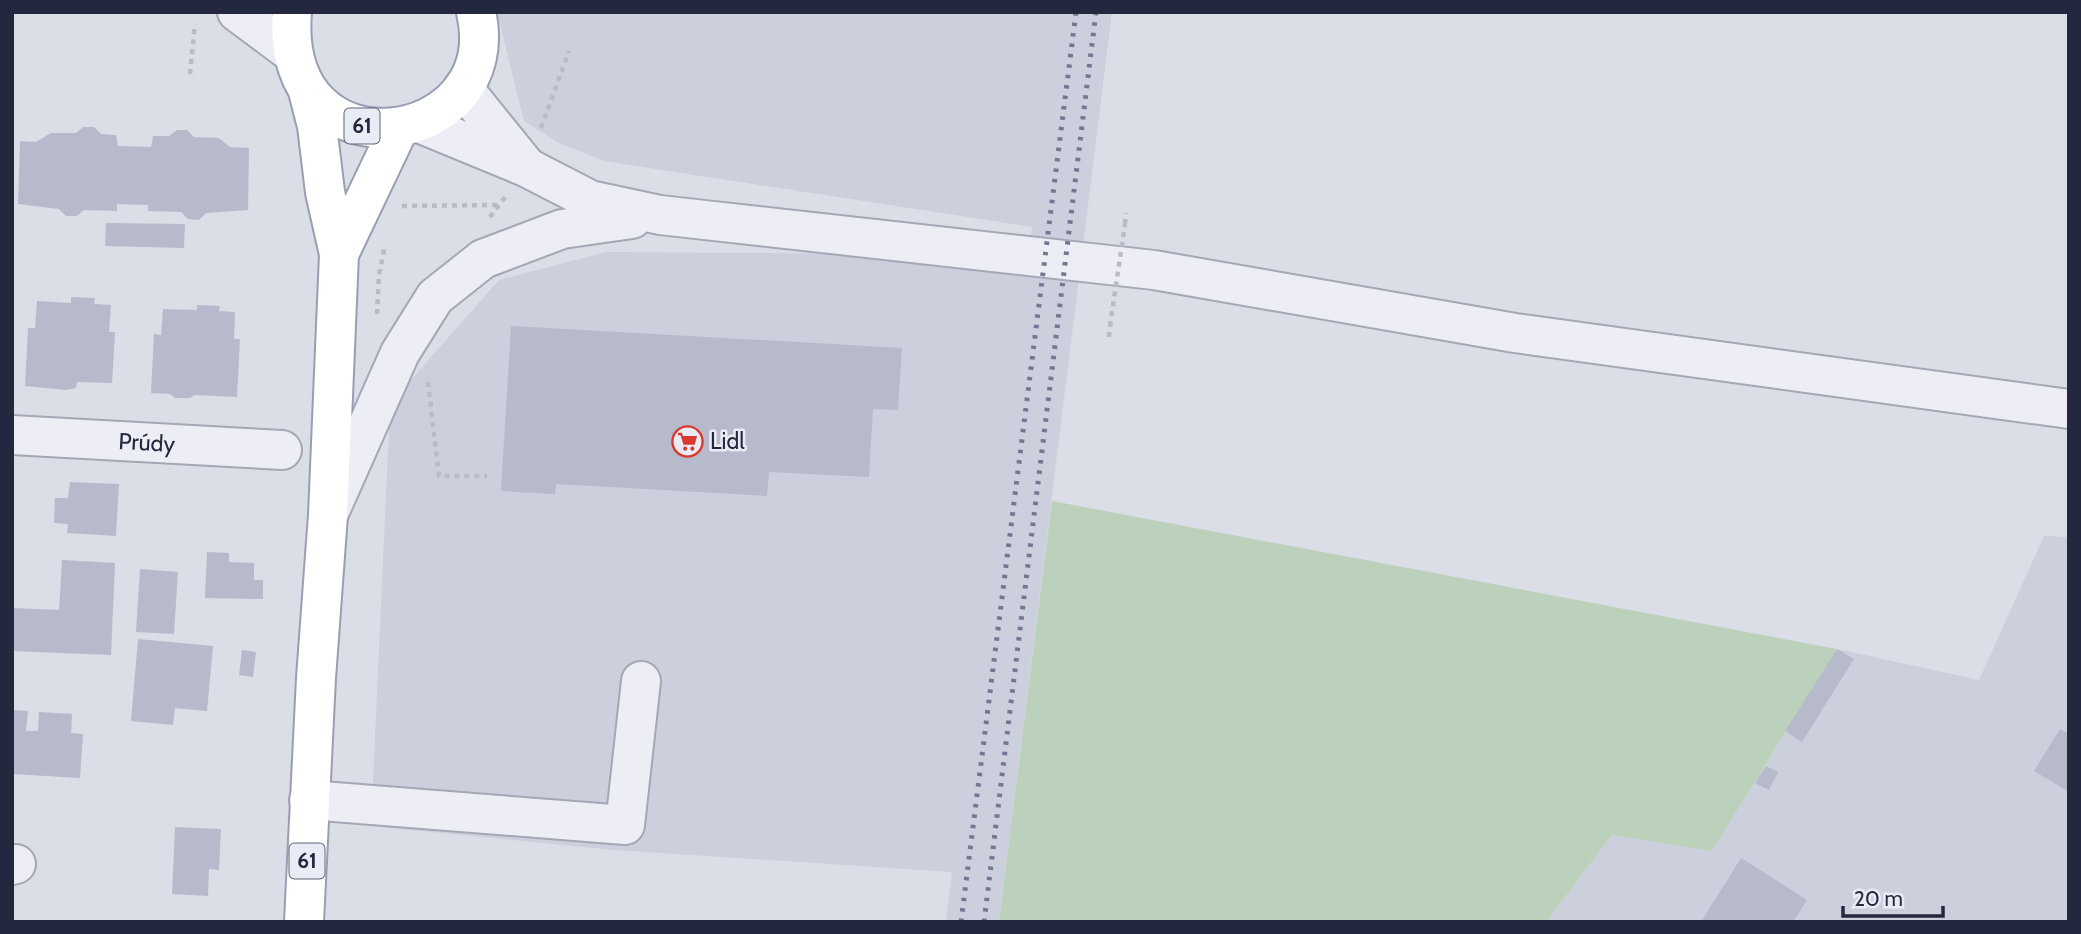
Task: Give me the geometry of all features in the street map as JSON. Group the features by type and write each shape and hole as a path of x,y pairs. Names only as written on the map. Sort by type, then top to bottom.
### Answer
{"main road":[{"name":"61","path":"292,12 292,53 295,66 308,91 317,126 325,192 338,254 328,515 309,800 304,922"},
{"name":"61","path":"308,91 327,111 349,123 374,129 409,126 443,108 463,88 476,58 479,26 476,12"},
{"name":"61","path":"338,254 409,126"}],"street":[{"path":"237,12 292,53"},
{"path":"463,88 532,153 590,200 660,215 1154,270 1515,333 2069,409"},
{"path":"409,126 532,153"},
{"path":"328,515 400,353 435,297 483,259 562,229 660,215"},
{"name":"Prúdy","path":"12,435 282,450"},
{"path":"309,800 625,825 641,681"}],"path":[{"path":"190,74 195,24"},
{"path":"532,153 569,51"},
{"path":"393,205 499,205"},
{"path":"395,216 399,206"},
{"path":"1109,337 1126,213"},
{"path":"377,314 379,275 387,237"},
{"path":"427,373 439,476 487,476"}],"shaded area":[{"path":"497,12 1112,12 999,922 946,922 952,872 615,850 371,826 389,428 404,388 499,280 606,252 1028,255 1032,227 604,161 559,143 524,121"},
{"path":"2044,536 2069,537 2069,922 1546,922 1612,835 1712,851 1837,649 1979,680"}],"green space":[{"path":"1052,501 1837,649 1712,851 1612,835 1546,922 999,922"}],"building":[{"path":"83,127 94,127 101,134 116,135 118,146 151,147 153,136 169,136 177,130 187,130 194,137 219,138 230,147 249,148 248,210 206,213 199,220 188,219 181,212 148,211 148,205 117,204 117,211 84,210 77,216 66,216 59,209 18,204 20,141 36,142 51,133 76,133"},
{"path":"106,223 185,224 184,248 105,246"},
{"path":"71,297 95,298 94,304 111,305 109,332 115,332 112,383 77,382 76,388 66,390 25,386 28,328 35,328 37,301 71,303"},
{"path":"197,305 220,306 219,311 235,312 234,339 240,339 237,397 194,395 190,398 175,398 170,394 151,393 154,334 161,335 163,309 197,310"},
{"name":"Lidl","path":"511,326 902,348 898,410 873,409 869,477 769,472 767,496 556,484 555,494 501,491"},
{"path":"70,482 119,484 116,536 67,533 68,524 54,523 55,498 68,498"},
{"path":"207,552 229,553 229,562 254,563 254,580 263,580 263,599 205,598"},
{"path":"62,560 115,563 111,655 12,651 12,608 59,610"},
{"path":"140,569 178,572 174,634 136,632"},
{"path":"138,639 213,646 207,711 175,708 173,725 131,721"},
{"path":"1837,649 1854,659 1802,742 1785,731"},
{"path":"242,650 256,652 253,677 239,675"},
{"path":"12,710 28,711 26,731 38,731 39,712 72,714 71,733 83,734 80,778 12,774"},
{"path":"2060,729 2069,734 2069,792 2034,771"},
{"path":"1766,766 1778,772 1769,790 1755,783"},
{"path":"175,827 221,829 219,870 209,869 208,896 172,894"},
{"path":"1741,858 1807,900 1793,922 1701,922"}],"railway":[{"path":"961,922 1076,12"},
{"path":"984,922 1096,12"}],"place":[{"name":"Lidl","path":"687,441"}]}
